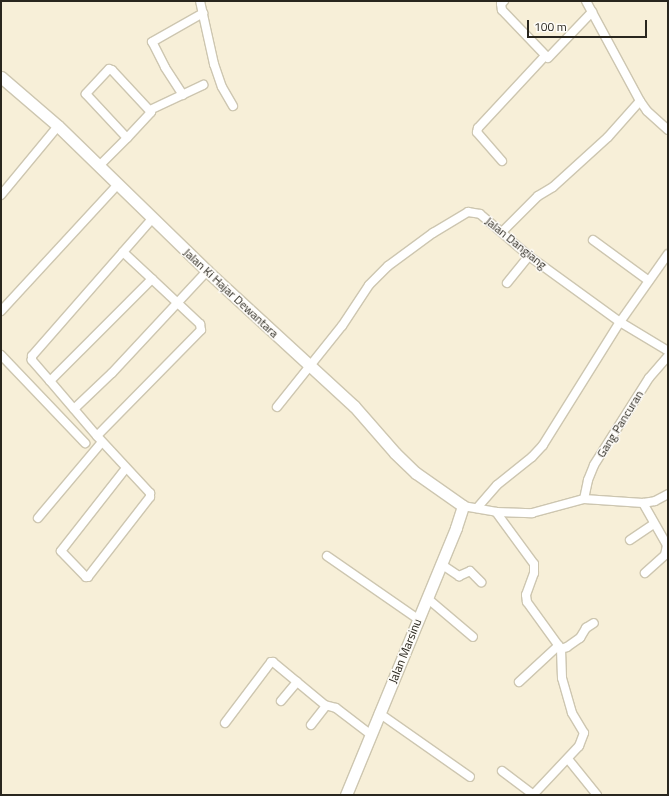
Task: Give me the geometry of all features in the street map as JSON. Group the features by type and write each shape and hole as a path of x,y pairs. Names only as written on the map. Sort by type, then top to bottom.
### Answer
{"street":[{"path":"200,1 214,64 222,87 233,106"},
{"path":"503,1 502,10 545,56 550,57 592,12"},
{"path":"586,1 640,101 647,111 668,130"},
{"path":"183,95 164,67 152,42 203,13"},
{"path":"502,161 477,132 478,128 545,56"},
{"path":"127,138 87,97 87,92 109,69 112,70 150,110"},
{"name":"Jalan Ki Hajar Dewantara","path":"1,76 58,126 152,219 309,366 354,406 395,454 416,473 463,506"},
{"path":"99,166 150,113 150,110 203,85"},
{"path":"502,232 538,196 553,187 608,137 640,101"},
{"path":"1,195 58,126"},
{"path":"1,311 118,184"},
{"name":"Jalan Dangiang","path":"277,407 342,326 370,285 388,266 433,233 457,217 468,212 475,212 502,232 529,256 620,322 668,351"},
{"path":"126,468 61,551 86,577 88,577 150,497 150,493 99,439 32,360 32,356 152,219"},
{"path":"593,240 649,281"},
{"path":"38,518 99,439 200,332 200,324 123,252"},
{"path":"477,508 497,485 532,457 543,445 620,322 668,254"},
{"path":"507,283 529,256"},
{"path":"74,409 112,373 207,271"},
{"path":"50,381 152,279"},
{"path":"1,355 85,443"},
{"name":"Gang Pancuran","path":"584,499 588,480 594,464 649,378 668,356"},
{"path":"463,506 496,512 532,513 584,499 643,503 655,501 668,494"},
{"path":"643,503 667,545 665,554 645,574"},
{"name":"Jalan Marsinu","path":"346,795 441,564 463,506"},
{"path":"496,512 534,564 534,573 526,595 527,602 560,647 562,678 572,713 584,733 579,746 533,795 502,771"},
{"path":"630,540 654,524"},
{"path":"327,556 418,619"},
{"path":"441,564 458,576 470,571 481,582"},
{"path":"427,598 473,637"},
{"path":"519,682 560,647 566,647 580,638 586,628 594,623"},
{"path":"225,723 271,662 275,662 326,706 336,708 370,734"},
{"path":"281,701 297,682"},
{"path":"311,726 326,706"},
{"path":"379,714 470,777"},
{"path":"568,759 597,795"}]}
